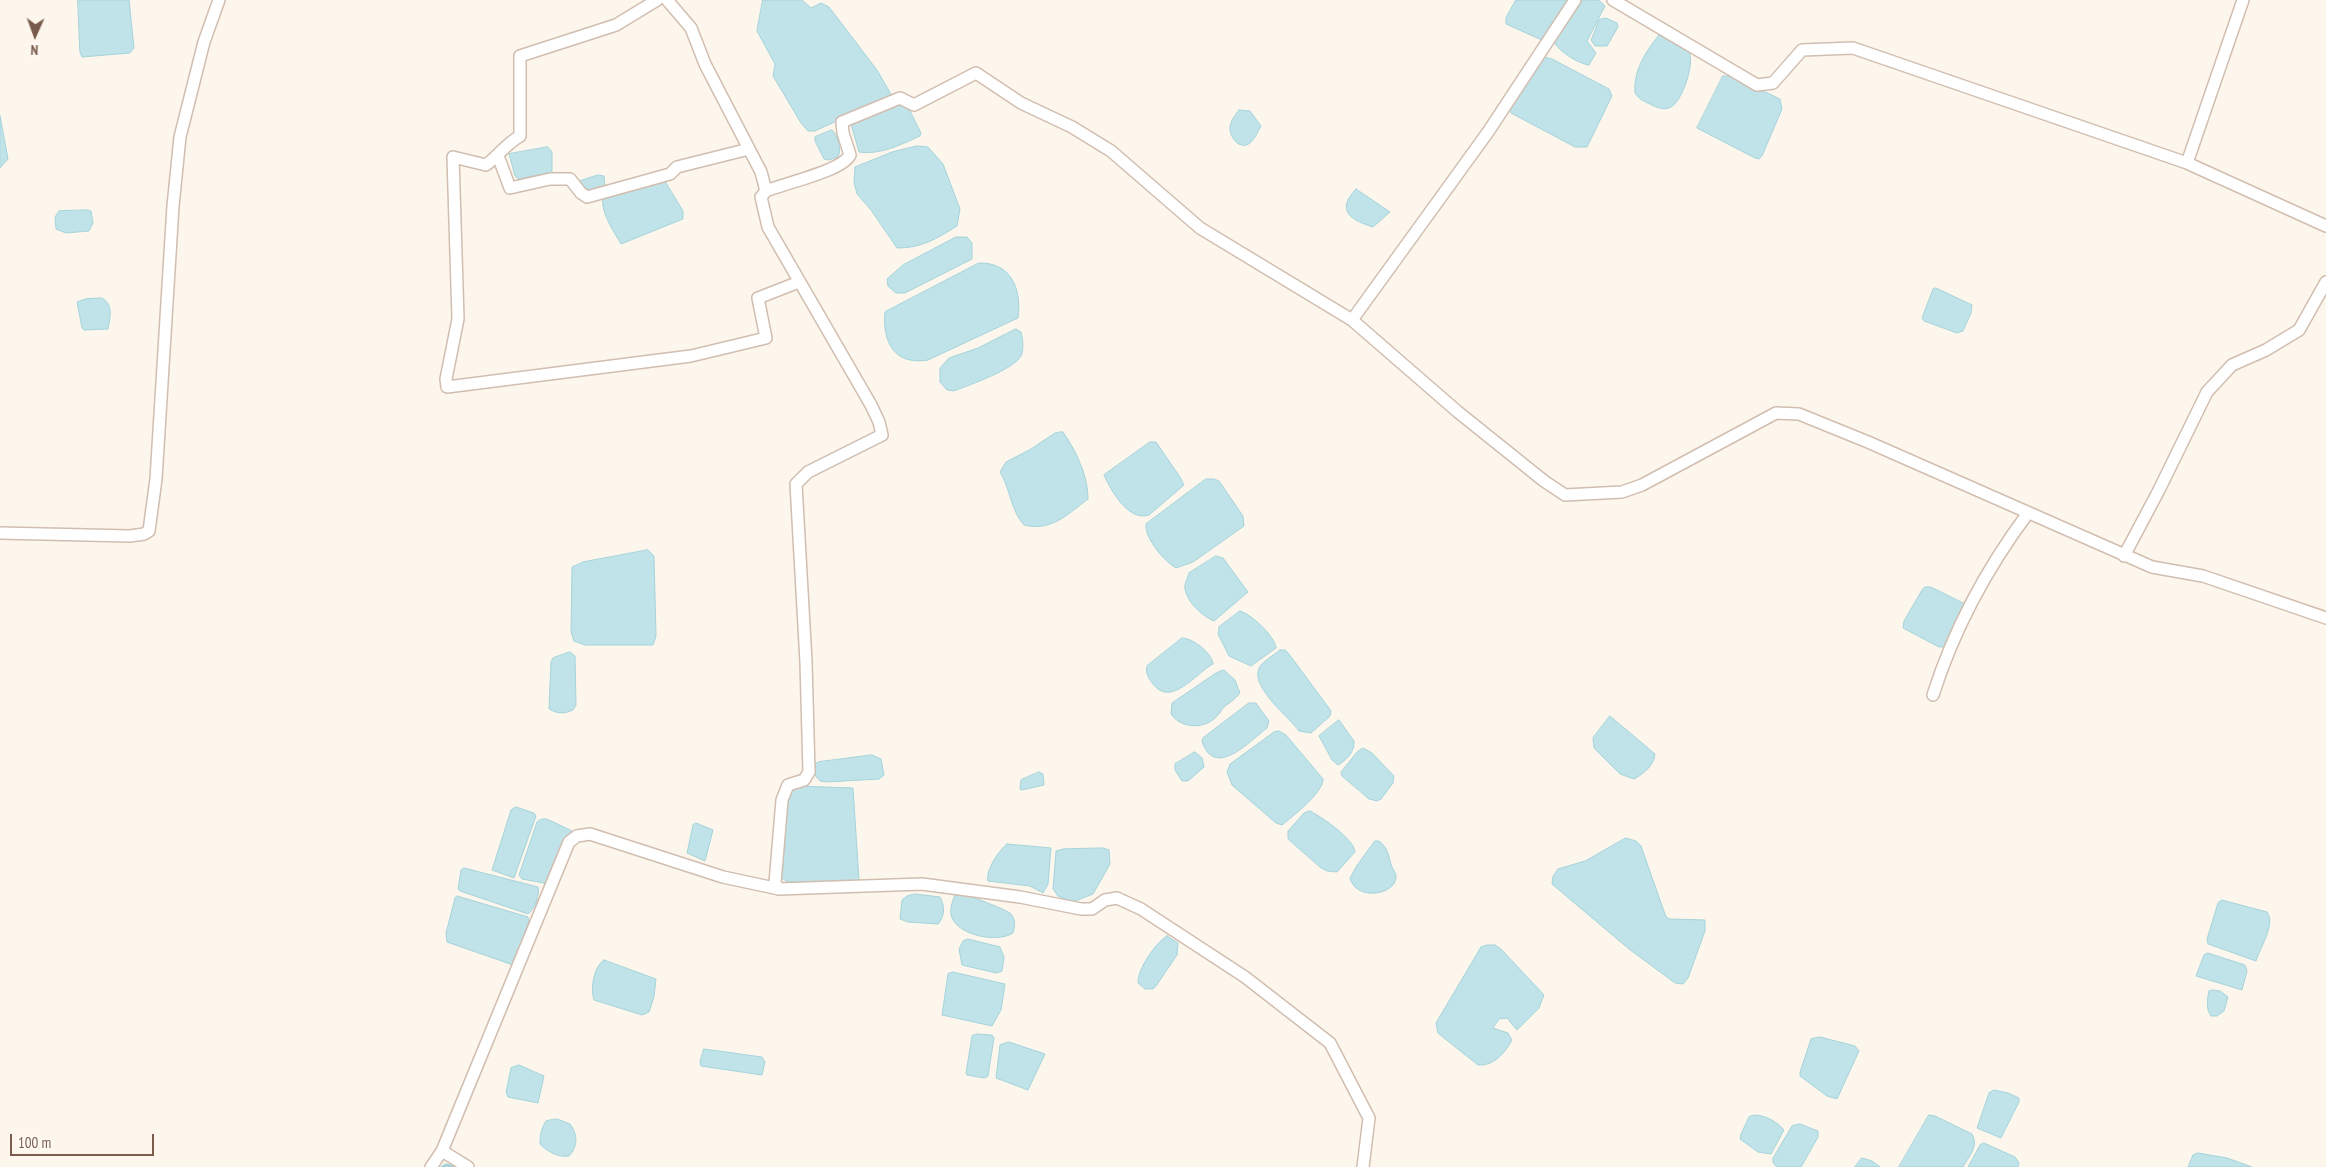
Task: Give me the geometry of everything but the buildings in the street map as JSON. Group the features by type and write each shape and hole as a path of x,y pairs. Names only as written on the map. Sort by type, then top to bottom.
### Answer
{"street":[{"path":"0,533 130,536 144,534 148,531 156,479 173,206 180,137 204,42 219,0"},
{"path":"657,0 616,25 520,56 520,136 506,144 498,156 486,165 453,157 458,320 446,379 447,387 691,356 766,338 758,298 799,282"},
{"path":"667,0 691,28 705,64 761,172 766,191"},
{"path":"1352,320 1488,132 1575,0"},
{"path":"1613,0 1756,85 1773,83 1802,50 1852,48 2187,163 2326,226"},
{"path":"2187,163 2243,0"},
{"path":"779,889 774,878 782,800 788,785 804,780 809,772 806,662 796,484 808,472 882,435 879,422 871,405 768,227 761,197 766,191 792,181 834,169 847,162 850,156 843,133 842,122 900,98 914,105 976,73 1021,102 1072,127 1111,151 1200,228 1352,320 1458,412 1544,481 1565,495 1622,492 1642,485 1776,413 1799,414 1868,442 2152,567 2204,576 2326,618"},
{"path":"498,156 510,188 550,179 570,179 581,193 587,197 670,174 677,167 749,149"},
{"path":"2124,556 2207,392 2232,365 2266,350 2298,330 2326,282"},
{"path":"1933,695 1944,660 1975,593 2028,513"},
{"path":"432,1167 442,1151 569,842 577,836 590,834 723,877 779,889 922,884 1020,897 1081,909 1092,909 1105,900 1117,898 1141,908 1245,977 1330,1043 1369,1118 1363,1167"},
{"path":"442,1151 468,1167"}],"water":[{"path":"78,0 129,0 134,48 130,53 82,57 80,52"},
{"path":"763,0 802,0 811,8 821,3 829,7 877,70 892,96 815,131 808,131 801,123 773,76 775,64 757,31"},
{"path":"1516,0 1572,0 1544,41 1506,24 1506,18"},
{"path":"1579,0 1599,0 1605,6 1587,41 1596,53 1589,65 1569,56 1556,46 1554,42"},
{"path":"1606,18 1617,23 1618,27 1607,46 1595,46 1591,40 1599,20"},
{"path":"1659,35 1676,41 1687,49 1690,57 1689,73 1683,91 1674,105 1667,109 1645,102 1635,93 1638,69 1649,48"},
{"path":"1544,57 1552,59 1609,89 1612,96 1587,147 1575,147 1511,113 1509,109"},
{"path":"1723,76 1732,76 1780,99 1782,109 1759,159 1697,128"},
{"path":"896,102 907,105 921,133 920,136 883,151 859,152 851,124"},
{"path":"1239,110 1250,111 1261,126 1250,143 1246,145 1236,142 1230,131 1231,122"},
{"path":"0,116 8,159 0,168"},
{"path":"832,130 838,139 840,150 838,157 829,160 824,159 815,141 815,137"},
{"path":"917,146 928,147 943,164 960,209 957,226 935,239 906,248 897,248 871,210 857,194 854,182 855,167 892,152"},
{"path":"548,147 552,152 552,172 519,179 515,176 509,154"},
{"path":"598,175 604,176 605,188 589,193 579,185 580,181"},
{"path":"663,178 683,211 683,219 621,244 605,215 603,196"},
{"path":"1356,189 1390,212 1373,227 1352,218 1348,214 1346,209 1347,203"},
{"path":"59,211 91,211 93,223 89,231 66,233 56,229 55,217"},
{"path":"956,237 967,237 972,243 972,259 905,293 896,293 888,286 887,279 903,265"},
{"path":"979,263 999,267 1012,279 1018,297 1018,318 928,360 916,361 899,355 888,342 885,312"},
{"path":"1936,288 1972,305 1971,313 1963,331 1957,333 1924,321 1922,318 1933,289"},
{"path":"102,298 110,308 108,329 84,330 77,302 85,299"},
{"path":"1016,329 1021,332 1023,351 1021,356 1009,367 990,377 954,391 947,390 940,382 940,368 949,358 978,348"},
{"path":"1063,432 1084,472 1088,499 1066,516 1051,524 1034,527 1024,525 1016,513 1000,472 1006,462 1031,449 1055,433"},
{"path":"1150,442 1156,442 1184,485 1149,515 1142,516 1128,510 1122,504 1104,475"},
{"path":"1206,479 1219,481 1243,516 1244,526 1193,562 1176,568 1166,561 1156,549 1148,536 1146,524"},
{"path":"648,550 654,556 656,636 653,645 585,645 574,641 571,632 572,567 583,562"},
{"path":"1216,556 1223,558 1248,592 1214,621 1205,616 1192,604 1186,594 1185,587 1189,573"},
{"path":"1925,587 1931,587 1965,604 1946,647 1939,647 1903,628 1904,621"},
{"path":"1240,611 1250,616 1262,626 1272,638 1276,648 1251,666 1229,656 1218,634 1219,627"},
{"path":"1182,638 1191,641 1206,651 1213,664 1175,691 1160,690 1149,678 1147,666"},
{"path":"1280,650 1285,650 1289,654 1331,711 1330,716 1311,733 1299,731 1272,702 1260,684 1259,668"},
{"path":"570,652 575,656 576,705 573,710 558,713 549,709 551,662 553,658"},
{"path":"1224,670 1235,680 1240,693 1236,698 1222,709 1213,720 1207,723 1194,726 1181,723 1175,719 1171,714 1172,703 1216,673"},
{"path":"1249,703 1256,703 1269,721 1267,728 1233,754 1215,757 1208,752 1202,741 1203,738"},
{"path":"1610,716 1655,754 1650,766 1634,779 1620,774 1594,748 1593,738"},
{"path":"1339,720 1354,741 1354,745 1350,755 1338,765 1332,760 1319,736"},
{"path":"1279,731 1286,735 1323,779 1322,784 1313,797 1282,825 1276,823 1232,785 1227,772 1230,764 1274,732"},
{"path":"1363,748 1372,753 1394,776 1393,783 1381,799 1377,801 1369,799 1342,776 1341,772 1357,752"},
{"path":"1195,752 1202,758 1204,767 1188,781 1182,781 1175,770 1175,764"},
{"path":"872,755 881,759 884,775 879,779 827,782 820,781 814,774 815,764 818,762"},
{"path":"1039,772 1043,774 1044,785 1020,789 1021,780"},
{"path":"796,786 853,788 859,880 852,882 788,882 780,877 788,791"},
{"path":"516,807 534,813 536,816 514,878 492,870 511,810"},
{"path":"1310,811 1337,829 1353,847 1355,852 1337,872 1321,868 1288,839 1288,831 1304,813"},
{"path":"547,819 572,831 549,884 522,879 519,875 537,822"},
{"path":"696,823 713,830 705,861 687,853 693,825"},
{"path":"1626,838 1636,841 1641,846 1666,917 1670,919 1705,920 1705,931 1688,978 1683,984 1675,983 1629,949 1552,884 1553,876 1558,869 1585,861"},
{"path":"1375,841 1379,841 1386,849 1396,875 1395,882 1384,891 1368,893 1354,886 1350,878"},
{"path":"1007,844 1051,848 1048,884 1043,893 1030,886 988,881 993,861"},
{"path":"1103,848 1109,850 1110,864 1093,894 1073,902 1058,896 1053,889 1056,851 1063,849"},
{"path":"464,868 538,887 538,898 531,912 528,914 460,891 458,889 461,870"},
{"path":"915,894 940,897 944,911 938,924 908,922 900,919 902,900 907,896"},
{"path":"960,894 987,902 1011,914 1015,924 1013,933 998,937 980,936 956,924 952,918 952,904 955,895"},
{"path":"457,896 528,917 529,921 513,965 447,942 446,933"},
{"path":"2222,900 2267,912 2270,923 2269,929 2256,961 2208,944 2207,939 2218,903"},
{"path":"1167,936 1178,943 1177,955 1156,986 1153,989 1145,989 1138,983 1141,971 1153,950"},
{"path":"968,939 1000,947 1004,957 1002,971 996,973 962,965 959,949 963,941"},
{"path":"1495,945 1501,949 1544,995 1539,1008 1517,1030 1507,1018 1499,1019 1493,1028 1508,1033 1512,1040 1506,1050 1494,1061 1478,1065 1438,1033 1436,1023 1481,947"},
{"path":"2208,953 2245,965 2247,971 2242,990 2196,976 2204,955"},
{"path":"604,960 656,979 654,997 649,1012 642,1015 594,1000 592,990 595,972"},
{"path":"953,972 1005,984 1001,1010 992,1026 942,1015 948,974"},
{"path":"2209,991 2220,991 2228,997 2224,1011 2217,1016 2209,1014 2207,1001"},
{"path":"977,1034 992,1035 994,1038 988,1076 984,1078 967,1075 966,1073 972,1036"},
{"path":"1820,1037 1855,1046 1859,1051 1837,1099 1827,1096 1800,1076 1811,1039"},
{"path":"1009,1042 1045,1054 1028,1090 996,1078 1000,1045"},
{"path":"704,1049 762,1057 765,1062 762,1075 701,1066 700,1062"},
{"path":"519,1065 544,1076 538,1103 508,1097 506,1092 511,1068"},
{"path":"1994,1090 2019,1098 2019,1102 2001,1138 1977,1128 1989,1093"},
{"path":"1754,1115 1763,1116 1771,1120 1784,1130 1771,1154 1758,1152 1740,1139 1749,1117"},
{"path":"1929,1115 1935,1116 1972,1134 1974,1147 1963,1167 1899,1167"},
{"path":"557,1119 570,1124 576,1136 574,1149 569,1156 553,1153 540,1144 541,1132 546,1121"},
{"path":"1800,1124 1818,1131 1818,1137 1801,1167 1777,1167 1773,1163 1773,1158 1792,1126"},
{"path":"1984,1143 2015,1157 2019,1163 2018,1167 1968,1167 1980,1145"},
{"path":"2198,1153 2227,1158 2252,1167 2188,1167 2193,1155"},
{"path":"1862,1158 1872,1161 1880,1167 1855,1167"}],"waterway":[{"path":"442,1167 446,1165 455,1167"}]}
